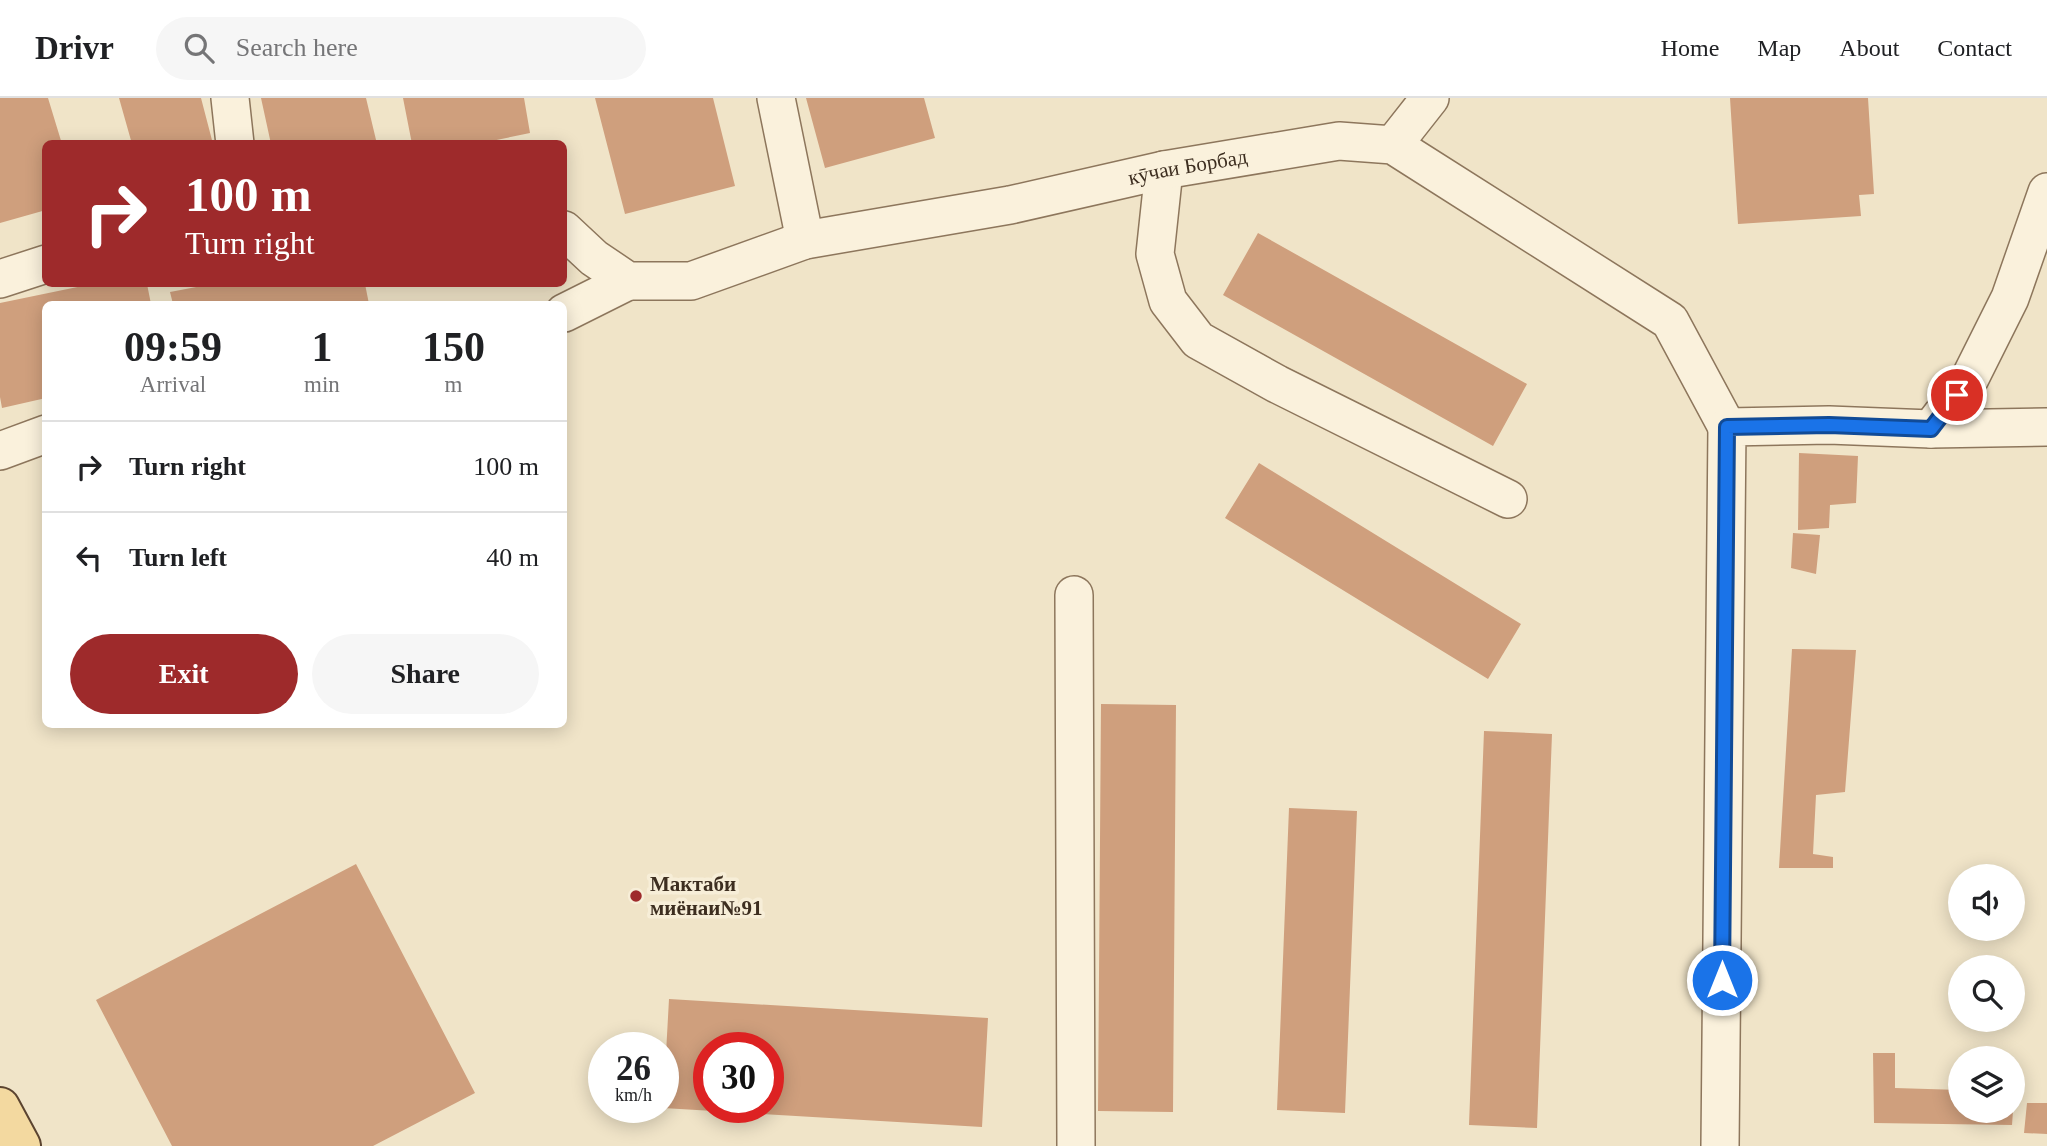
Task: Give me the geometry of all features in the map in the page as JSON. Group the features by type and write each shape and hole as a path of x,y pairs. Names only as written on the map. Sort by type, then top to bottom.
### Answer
{"main road":[{"path":"0,1108 21,1146"}],"street":[{"path":"230,98 235,140"},
{"path":"776,98 806,240"},
{"path":"1393,145 1430,98"},
{"name":"кӯчаи Борбад","path":"628,281 691,281 806,240 1010,205 1164,170 1339,141 1393,145 1670,321 1727,427"},
{"path":"1164,170 1155,254 1168,301 1198,340 1277,384 1508,499"},
{"path":"1931,429 1970,378 2010,298 2047,192"},
{"path":"567,233 594,258 628,281 567,312"},
{"path":"0,279 42,265"},
{"path":"1720,1146 1727,427 1829,425 1931,429 2047,426"},
{"path":"0,451 42,435"},
{"path":"1074,596 1076,1146"}],"building":[{"path":"0,98 48,98 61,140 42,140 42,211 0,223"},
{"path":"119,98 201,98 212,140 131,140"},
{"path":"261,98 366,98 376,140 270,140"},
{"path":"403,98 524,98 530,133 496,140 411,140"},
{"path":"595,98 713,98 735,186 625,214"},
{"path":"806,98 924,98 935,138 825,168"},
{"path":"1730,98 1868,98 1874,194 1859,195 1861,216 1738,224"},
{"path":"1258,233 1527,384 1493,446 1223,295"},
{"path":"77,287 148,287 150,301 42,301 42,399 2,408 0,303"},
{"path":"196,287 366,287 368,301 172,301 170,292"},
{"path":"1799,453 1858,456 1856,503 1830,505 1829,528 1798,530"},
{"path":"1259,463 1521,624 1488,679 1225,518"},
{"path":"1793,533 1820,535 1816,574 1791,568"},
{"path":"1792,649 1856,650 1845,792 1816,795 1813,854 1833,857 1833,868 1779,868"},
{"path":"1101,704 1176,705 1173,1112 1098,1111"},
{"path":"1484,731 1552,734 1537,1128 1469,1125"},
{"path":"1289,808 1357,811 1345,1113 1277,1110"},
{"path":"356,864 475,1093 373,1146 172,1146 96,1000"},
{"path":"669,999 988,1018 982,1127 784,1115 784,1032 693,1032 693,1110 679,1109 679,1032 667,1032"},
{"path":"1873,1053 1895,1053 1895,1088 1948,1090 1948,1123 2012,1123 2012,1125 1874,1123"},
{"path":"2027,1103 2047,1103 2047,1134 2024,1133"}],"place":[{"name":"Мактаби миёнаи№91","path":"636,896"}],"route":[{"path":"1722,980 1727,427 1829,425 1931,429 1957,395"}]}
